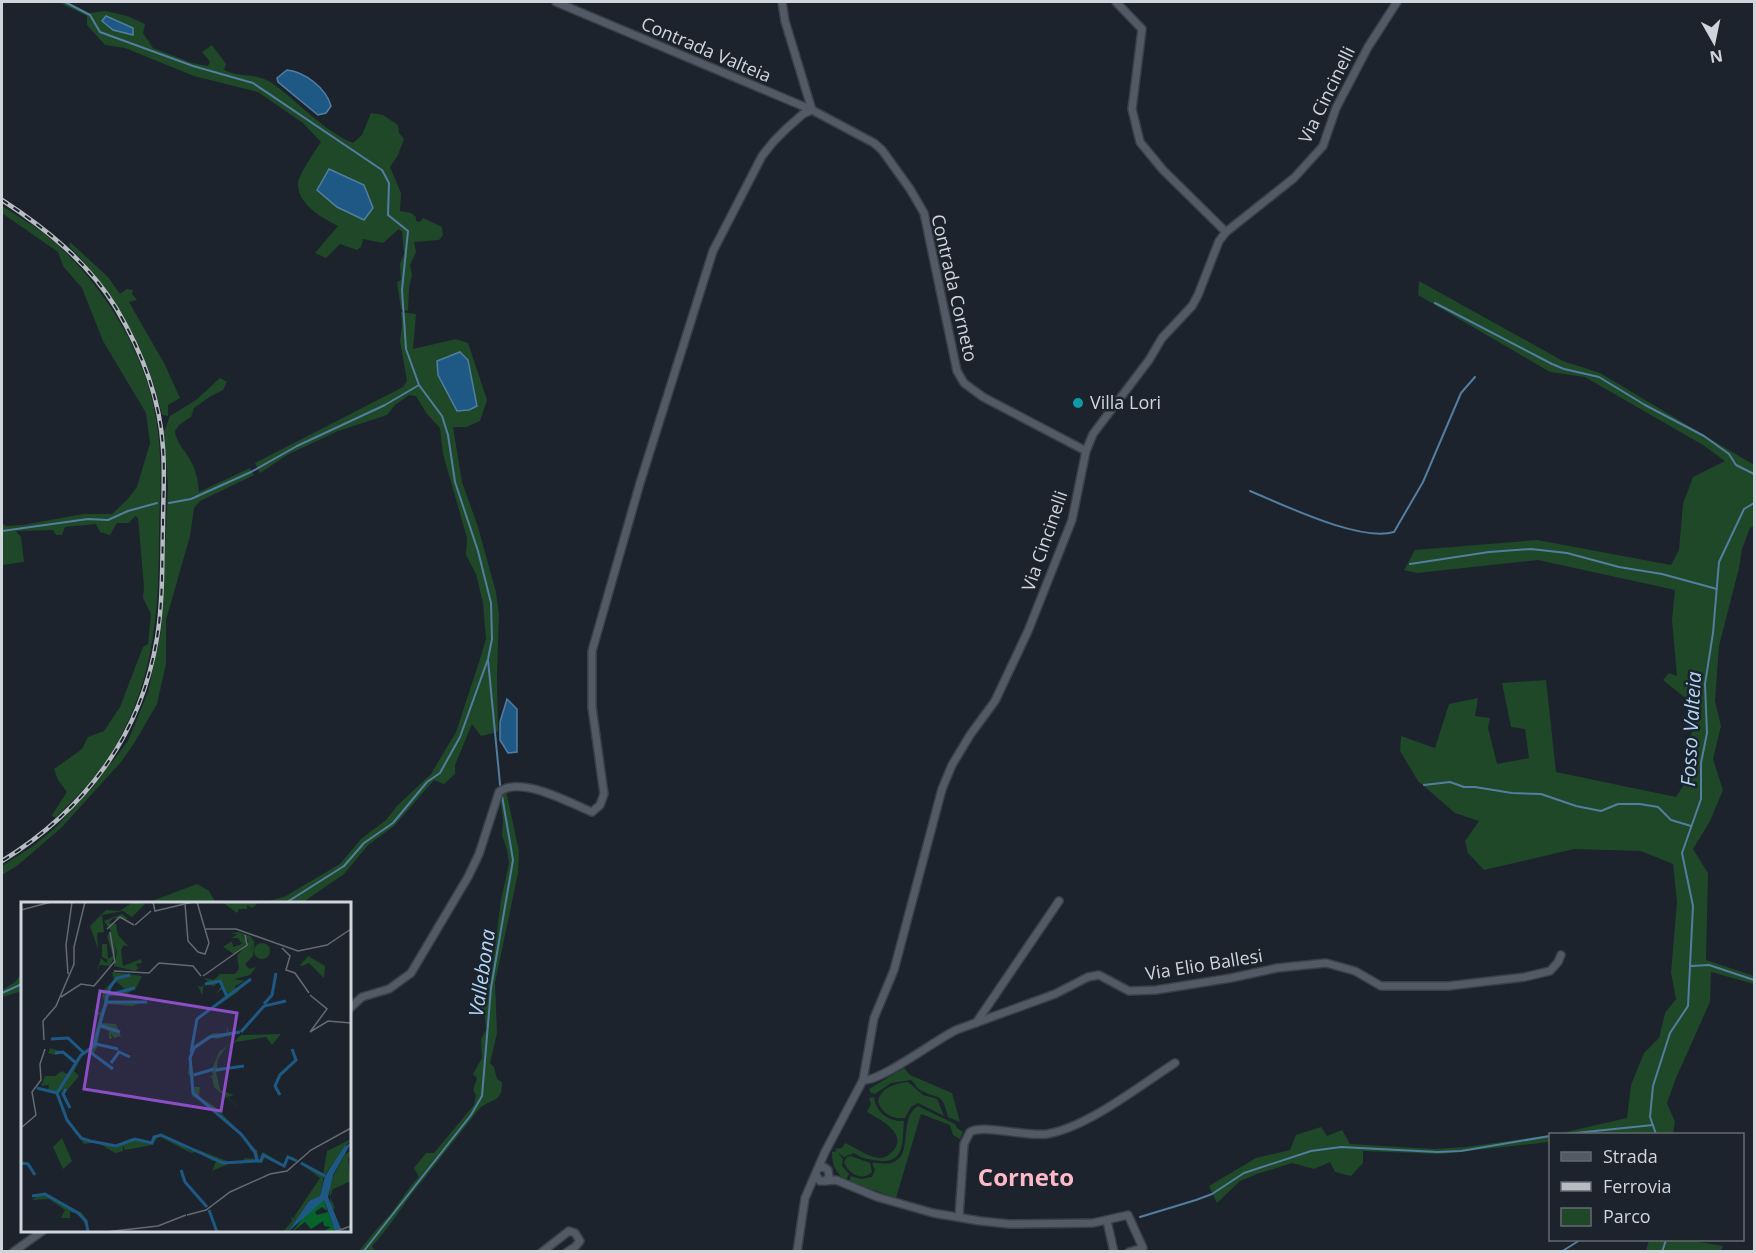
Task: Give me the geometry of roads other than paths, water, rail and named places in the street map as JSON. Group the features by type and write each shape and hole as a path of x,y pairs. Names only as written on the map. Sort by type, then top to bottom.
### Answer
{"street":[{"name":"Contrada Valteia","path":"556,2 812,110"},
{"path":"351,1007 362,997 389,989 411,973 479,855 502,789 515,786 532,788 592,812 600,805 604,794 592,707 592,651 643,472 713,251 762,156 802,114 812,110 785,21 782,2"},
{"path":"1116,2 1142,29 1132,109 1140,142 1163,171 1226,231"},
{"name":"Via Cincinelli","path":"797,1251 805,1198 825,1152 863,1080 874,1018 894,969 942,789 964,745 995,701 1028,631 1072,520 1086,451 1102,422 1138,376 1162,338 1192,306 1219,241 1226,231 1294,178 1323,146 1336,108 1368,47 1397,2"},
{"name":"Contrada Corneto","path":"812,110 874,143 882,150 924,213 957,371 964,383 983,397 1086,451"},
{"path":"976,1023 1059,901"},
{"name":"Via Elio Ballesi","path":"863,1080 888,1071 941,1037 1055,994 1088,977 1099,975 1129,992 1156,990 1277,968 1326,963 1355,971 1381,986 1448,986 1550,972 1561,955"},
{"path":"959,1217 964,1144 970,1132 981,1129 1032,1135 1060,1131 1100,1111 1175,1063"},
{"path":"805,1198 829,1177 825,1152"},
{"path":"836,1180 824,1167 817,1172 818,1180 836,1180 897,1204 933,1214 1009,1224 1093,1223 1128,1215 1143,1248 1129,1251"},
{"path":"1107,1221 1114,1251"},
{"path":"542,1251 569,1231 575,1233 580,1241 567,1251"},
{"path":"13,1251 41,1232"}],"water":[{"path":"106,16 133,28 133,35 113,30 102,21"},
{"path":"287,70 301,74 320,87 331,106 326,113 318,115 278,82 277,78"},
{"path":"329,169 364,185 373,208 364,220 337,207 317,190"},
{"path":"460,352 468,360 477,406 469,410 457,411 438,375 437,361"},
{"path":"507,699 517,709 517,752 508,753 500,740 500,722"}],"waterway":[{"path":"65,2 90,15 100,32 193,66 253,83 382,170 389,183 388,215 408,231 402,290 406,349 419,385 442,416 448,435 455,482 478,551 491,603 492,639 488,659 460,737 440,773 427,782 393,823 364,843 344,866 287,902"},
{"path":"1435,303 1552,364 1599,377 1645,405 1704,436 1729,454 1736,465 1754,474"},
{"path":"1250,491 1301,513 1342,527 1379,534 1394,532 1423,482 1461,393 1475,377"},
{"path":"169,503 191,499 251,472 297,446 385,405 419,385"},
{"path":"2,531 88,519 108,520 128,511 157,503"},
{"name":"Fosso Valteia","path":"1656,1133 1650,1117 1653,1086 1670,1033 1688,1006 1693,906 1682,853 1701,799 1701,763 1707,733 1705,684 1713,633 1719,562 1744,509 1754,503"},
{"path":"1410,564 1489,552 1531,549 1567,553 1717,589"},
{"name":"Vallebona","path":"363,1252 471,1115 482,1096 491,988 513,860 500,784 488,660"},
{"path":"1424,785 1450,782 1464,787 1541,794 1576,806 1601,811 1618,804 1640,804 1658,807 1671,820 1691,826"},
{"path":"1691,966 1709,965 1754,980"},
{"path":"2,993 21,984"},
{"path":"1576,1133 1653,1125"},
{"path":"1140,1217 1212,1194 1244,1173 1311,1151 1341,1147 1461,1151 1549,1136"},
{"path":"1561,1252 1578,1241"},
{"name":"Fosso Valteia","path":"1662,1252 1666,1241"}],"railway":[{"path":"2,200 65,247 105,291 116,308 148,375 158,411 164,458 159,624 149,674 138,707 105,767 83,794 32,841 2,861"}],"place":[{"name":"Villa Lori","path":"1078,403"}],"district":[{"name":"Corneto","path":"1026,1178"}]}
